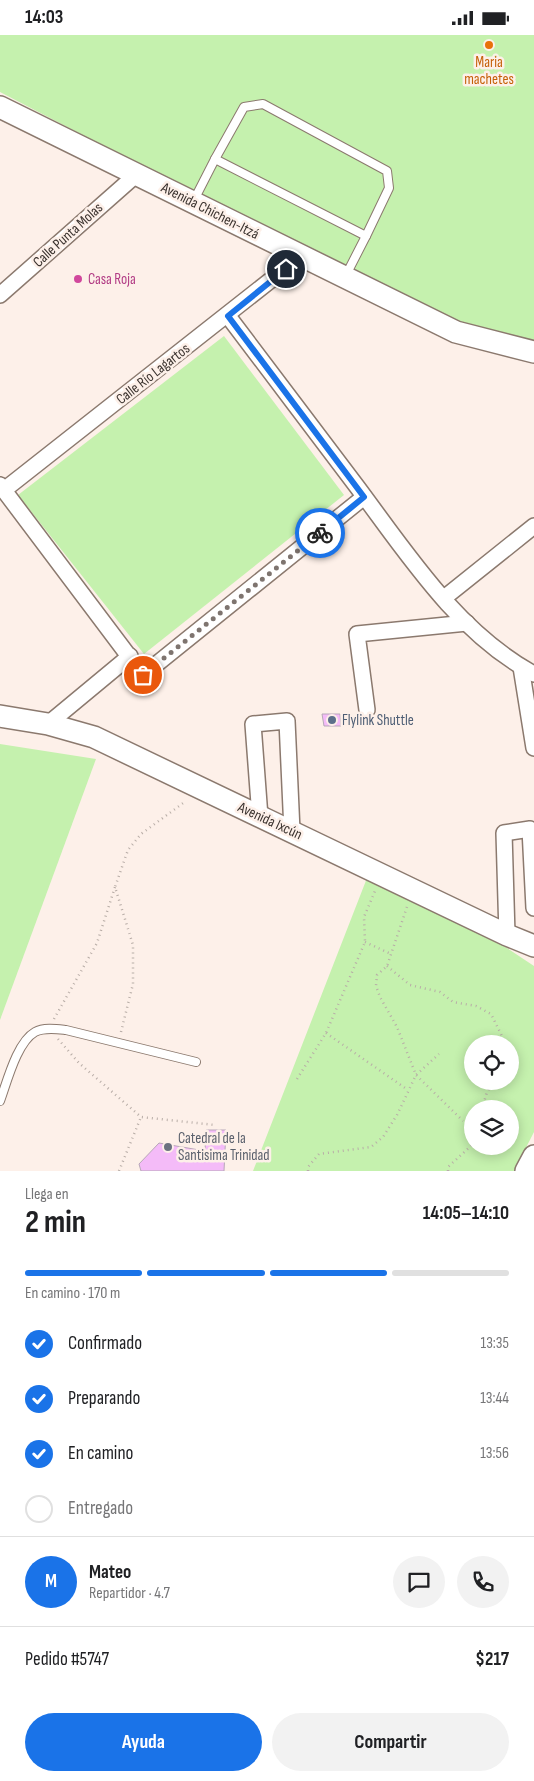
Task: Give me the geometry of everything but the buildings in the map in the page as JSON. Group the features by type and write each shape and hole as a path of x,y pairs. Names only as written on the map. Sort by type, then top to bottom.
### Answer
{"main road":[{"name":"Avenida Chichen-Itzá","path":"0,107 456,333 534,352"},
{"name":"Avenida Ixcún","path":"0,716 48,724 94,737 506,935 534,946"},
{"path":"526,1171 534,1156"}],"street":[{"name":"Calle Punta Molas","path":"1,293 136,174"},
{"name":"Calle Río Lagartos","path":"2,488 228,316 300,257"},
{"path":"228,316 364,497 444,598 467,623 528,670 534,748"},
{"path":"2,488 143,675 364,497"},
{"path":"444,598 534,526"},
{"path":"367,711 357,634 467,623"},
{"path":"48,724 130,656"},
{"path":"260,817 253,724 287,721 292,831"},
{"path":"506,935 504,833 530,829 534,908"}],"lane":[{"path":"193,202 244,107 263,104 386,171 389,187 344,279"},
{"path":"215,159 366,236"},
{"path":"0,1101 24,1042 36,1031 48,1029 66,1030 196,1062"}],"path":[{"path":"199,787 181,806 141,834 128,850 97,943 48,1029 79,1063 142,1117 215,1125"},
{"path":"297,1079 326,1033 365,942 364,917 382,874"},
{"path":"115,887 133,945 133,984 118,1043"},
{"path":"407,907 392,954 387,966 377,975 376,985 397,1027 416,1075 463,1121"},
{"path":"365,942 392,954"},
{"path":"387,966 410,985 440,992 453,1002 476,1006 491,1014 502,1035"},
{"path":"326,1033 408,1090"},
{"path":"308,1171 308,1167 319,1154 372,1147 383,1137 397,1115 416,1075 439,1055"},
{"path":"119,1171 142,1117"},
{"path":"448,1171 448,1167 464,1152"}],"green space":[{"path":"0,35 534,35 534,340 459,325 198,195 0,92"},
{"path":"224,336 344,495 144,654 18,495"},
{"path":"0,744 96,759 0,1020"},
{"path":"367,878 492,938 534,966 534,1132 514,1171 253,1171"}],"way so far":[{"path":"143,675 320,533"}],"place":[{"name":"Maria machetes","path":"489,45"},
{"name":"Casa Roja","path":"78,279"},
{"name":"Flylink Shuttle","path":"332,720"},
{"name":"Catedral de la Santisima Trinidad","path":"168,1147"}],"route":[{"path":"286,269 228,316 364,497 320,533"}]}
